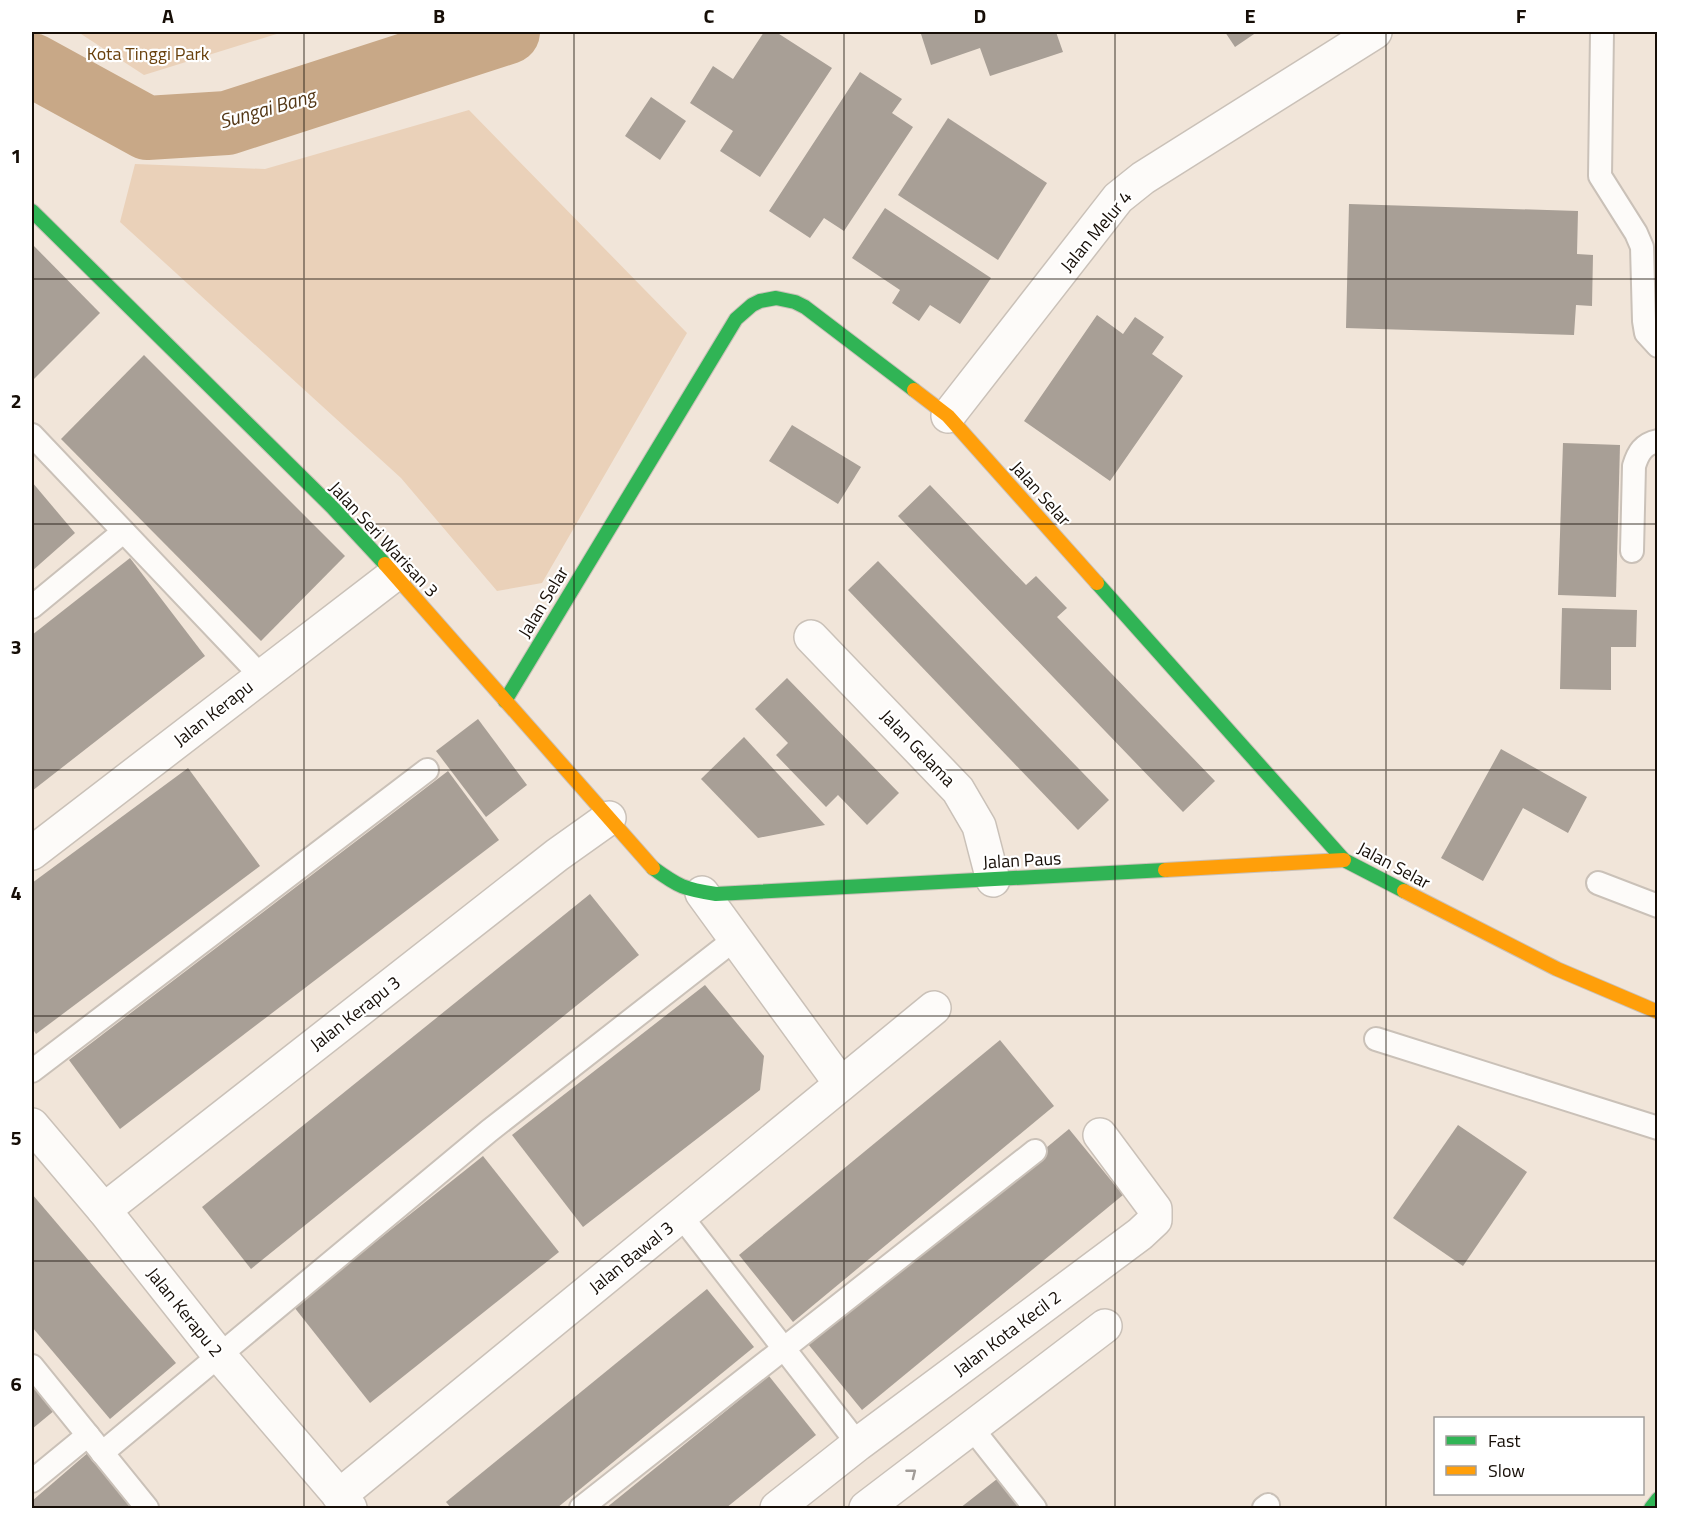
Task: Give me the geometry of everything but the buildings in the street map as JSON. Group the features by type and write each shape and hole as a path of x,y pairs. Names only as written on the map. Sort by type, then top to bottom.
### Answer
{"street":[{"name":"Jalan Melur 4","path":"948,416 1118,198 1143,178 1375,32"},
{"name":"Jalan Seri Warisan 3","path":"32,211 323,499 395,574 505,701 663,876 675,884 702,893"},
{"name":"Jalan Selar","path":"505,701 736,319 746,307 760,300 776,297 791,300 805,307 948,416 1344,860 1557,969 1658,1012"},
{"name":"Jalan Kerapu","path":"32,853 395,574"},
{"name":"Jalan Gelama","path":"811,637 958,790 979,826 993,880"},
{"name":"Jalan Kerapu 3","path":"104,1210 557,855 609,818"},
{"name":"Jalan Paus","path":"702,893 993,880 1344,860"},
{"path":"702,893 841,1084"},
{"name":"Jalan Bawal 3","path":"345,1502 681,1216 934,1008"},
{"name":"Jalan Kerapu 2","path":"32,1125 104,1210 219,1356 345,1502"},
{"name":"Jalan Kota Kecil 2","path":"777,1509 858,1444 1140,1234 1155,1220 1155,1209 1100,1135"},
{"path":"866,1509 1105,1326"},
{"path":"1651,1509 1658,1499"}],"lane":[{"path":"1602,32 1600,176 1636,232 1642,247 1644,321 1646,333 1658,346"},
{"path":"32,435 261,676"},
{"path":"1632,550 1634,466 1643,448 1658,441"},
{"path":"32,607 123,532"},
{"path":"32,1071 427,770"},
{"path":"1598,883 1658,906"},
{"path":"102,1453 489,1131 735,939"},
{"path":"1376,1039 1658,1128"},
{"path":"581,1509 1035,1151"},
{"path":"681,1216 858,1444"},
{"path":"32,1366 147,1509"},
{"path":"971,1427 1035,1509"},
{"path":"32,1481 88,1435"}],"green space":[{"name":"Kota Tinggi Park","path":"78,32 283,32 144,75"},
{"path":"469,110 687,333 542,583 497,591 401,478 120,222 135,164 265,169"}],"waterway":[{"name":"Sungai Bang","path":"32,65 147,128 227,123 508,32"}],"traffic: fast":[{"path":"32,211 332,507 385,564"},
{"path":"505,701 736,319 752,305 776,298 795,302 805,307 914,390"},
{"path":"1097,583 1344,860 1404,891"},
{"path":"653,868 682,886 716,894 1165,870"},
{"path":"1651,1508 1658,1499"}],"traffic: slow":[{"path":"914,390 948,416 1097,583"},
{"path":"385,564 653,868"},
{"path":"1165,870 1344,860"},
{"path":"1404,891 1557,969 1658,1012"}]}
